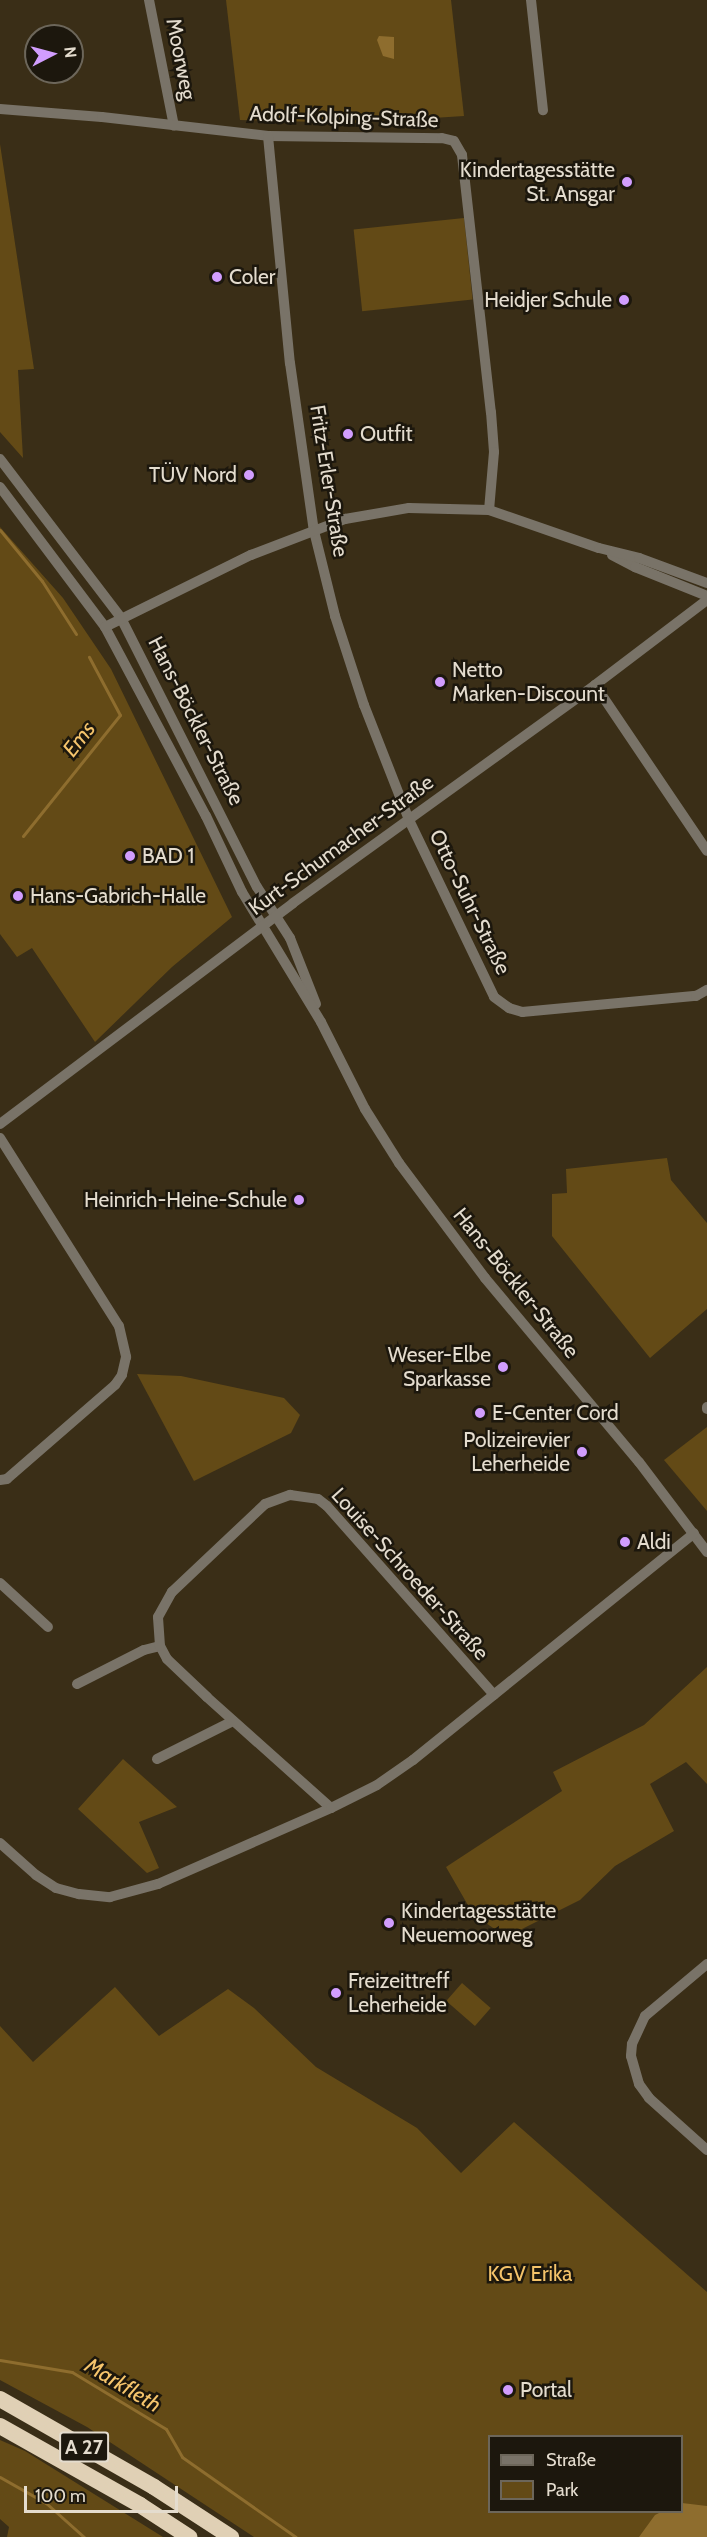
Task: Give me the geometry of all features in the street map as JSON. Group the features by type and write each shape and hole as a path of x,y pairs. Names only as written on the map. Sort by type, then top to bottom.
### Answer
{"highway":[{"name":"A 27","path":"0,2399 154,2487 231,2537"},
{"name":"A 27","path":"0,2426 140,2505 189,2537"}],"street":[{"name":"Moorweg","path":"149,0 174,126"},
{"path":"531,0 543,110"},
{"name":"Adolf-Kolping-Straße","path":"1,110 102,117 268,136 442,138 454,141 462,155 492,412 494,452 489,510"},
{"name":"Fritz-Erler-Straße","path":"268,136 290,363 314,531 335,615 356,682 409,820"},
{"name":"Hans-Böckler-Straße","path":"0,459 122,618 213,794 257,887 290,938 321,1022"},
{"name":"Hans-Böckler-Straße","path":"0,487 105,627 262,926 272,938 321,1022 364,1109 437,1216 517,1319 639,1462 707,1552"},
{"path":"105,627 240,560 314,531 355,516 409,508 489,510 599,548 639,558 707,583"},
{"path":"599,548 635,567 707,598"},
{"name":"Kurt-Schumacher-Straße","path":"0,1124 275,916 595,686 707,598"},
{"path":"595,686 707,851"},
{"name":"Otto-Suhr-Straße","path":"409,820 494,997 509,1008 522,1012 696,996 707,990"},
{"path":"0,1138 119,1326 126,1357 122,1375 116,1385 7,1479 0,1480"},
{"name":"Louise-Schroeder-Straße","path":"160,1646 158,1617 172,1592 265,1504 290,1495 307,1496 318,1499 327,1506 494,1695"},
{"path":"0,1843 36,1875 56,1888 79,1894 110,1897 158,1884 331,1808 377,1785 413,1760 694,1533"},
{"path":"0,1583 48,1627"},
{"path":"77,1684 144,1650 160,1646 167,1659 331,1808"},
{"path":"158,1759 233,1721"},
{"path":"707,1964 645,2016 632,2044 631,2056 639,2084 649,2098 707,2151"}],"green space":[{"path":"226,0 451,0 464,116 355,123 240,120"},
{"path":"0,144 34,369 18,370 23,458 0,432"},
{"path":"464,218 473,300 362,311 354,230"},
{"path":"0,527 63,598 111,669 232,917 172,967 95,1042 32,948 17,957 0,934"},
{"path":"667,1158 671,1180 707,1223 707,1309 650,1358 552,1236 552,1194 567,1193 566,1169"},
{"path":"137,1374 181,1376 284,1398 300,1415 291,1433 194,1481"},
{"path":"707,1427 707,1511 664,1460"},
{"path":"707,1667 707,1784 686,1762 650,1784 674,1831 615,1866 580,1900 506,1937 473,1914 446,1867 562,1791 553,1772 644,1725"},
{"path":"123,1759 177,1807 139,1822 159,1868 147,1873 78,1809"},
{"path":"462,1983 491,2008 475,2026 446,2001"},
{"name":"KGV Erika","path":"115,1987 159,2036 228,1989 254,2008 316,2067 417,2128 461,2173 514,2122 707,2292 707,2537 254,2537 87,2427 0,2380 0,2026 33,2062"},
{"path":"0,2440 25,2451 163,2537 7,2537 9,2527 0,2519"}],"shaded area":[{"path":"379,36 394,37 394,59 383,56 377,40"},
{"path":"683,2503 707,2506 707,2537 639,2537 655,2515 683,2513"}],"waterway":[{"name":"Ems","path":"0,530 42,581 76,634"},
{"name":"Ems","path":"23,836 120,715 89,657"},
{"name":"Markfleth","path":"0,2360 72,2372 166,2429 182,2457 296,2537"},
{"path":"0,2477 46,2503 84,2537"}],"place":[{"name":"Kindertagesstätte St. Ansgar","path":"627,182"},
{"name":"Coler","path":"217,277"},
{"name":"Heidjer Schule","path":"624,300"},
{"name":"Outfit","path":"348,434"},
{"name":"TÜV Nord","path":"249,475"},
{"name":"Netto Marken-Discount","path":"440,682"},
{"name":"BAD 1","path":"130,856"},
{"name":"Hans-Gabrich-Halle","path":"18,896"},
{"name":"Heinrich-Heine-Schule","path":"299,1200"},
{"name":"Weser-Elbe Sparkasse","path":"503,1367"},
{"name":"E-Center Cord","path":"480,1413"},
{"name":"Polizeirevier Leherheide","path":"582,1452"},
{"name":"Aldi","path":"625,1542"},
{"name":"Kindertagesstätte Neuemoorweg","path":"389,1923"},
{"name":"Freizeittreff Leherheide","path":"336,1993"},
{"name":"Portal","path":"508,2390"}]}
